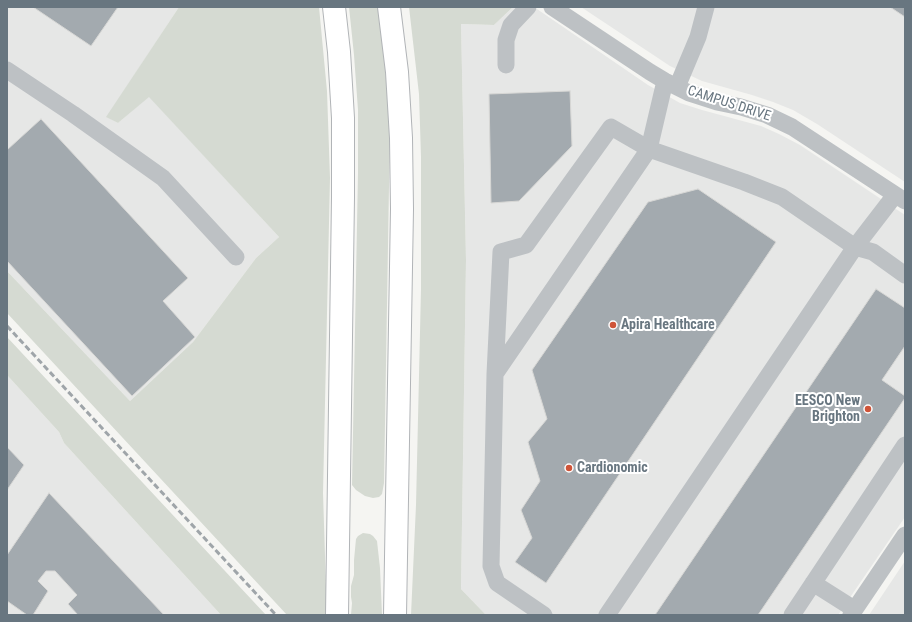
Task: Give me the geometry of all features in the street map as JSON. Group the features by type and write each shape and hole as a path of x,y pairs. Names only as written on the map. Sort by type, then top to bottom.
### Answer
{"highway":[{"path":"334,7 339,52 343,118 337,608"},
{"path":"389,7 397,72 401,138 402,209 395,615"}],"street":[{"path":"506,65 506,40 511,26 528,7"},
{"name":"CAMPUS DRIVE","path":"552,7 650,72 671,84 689,93 767,115 792,127 900,198"},
{"path":"495,374 649,149 671,84 698,37 706,7"},
{"path":"7,70 74,114 163,178 236,257"},
{"path":"544,615 497,583 491,566 495,374 501,252 526,245 610,127 649,149 744,182 782,197 855,247 873,252 905,275"},
{"path":"607,615 855,247 900,198"},
{"path":"792,615 905,445"},
{"path":"813,583 852,612 905,535"}],"shaded area":[{"path":"7,7 179,7 107,117 118,123 149,96 279,237 256,258 193,342 130,401 7,271"},
{"path":"179,7 319,7 327,91 330,178 323,493 326,615 287,615 7,313 7,271 130,401 193,342 256,258 279,237 149,97 118,123 106,117"},
{"path":"349,7 378,7 384,54 390,127 384,483 382,494 379,497 373,498 365,496 356,490 352,485 358,110"},
{"path":"409,7 513,7 494,25 461,24 466,260 461,589 486,615 411,615 416,505 421,289 421,157 419,94"},
{"path":"513,7 534,7 648,85 680,103 761,126 800,145 905,215 905,517 838,615 486,615 461,589 466,260 461,24 494,25"},
{"path":"581,7 905,7 905,182 817,124 793,110 752,95 702,81 670,66"},
{"path":"7,337 266,615 221,615 64,443 59,432 7,375"},
{"path":"7,375 59,432 64,443 221,615 7,615"},
{"path":"363,533 370,534 377,541 382,615 351,615 351,586 354,575 356,539"},
{"path":"905,561 905,615 869,615"}],"building":[{"path":"33,7 118,7 91,46"},
{"path":"890,7 905,7 905,17"},
{"path":"570,91 572,146 519,201 491,203 489,94"},
{"path":"41,119 188,278 163,301 195,337 132,396 7,261 7,150"},
{"path":"698,189 776,242 546,583 515,562 532,538 521,510 540,481 528,442 547,419 532,370 648,202"},
{"path":"876,289 905,308 905,346 882,380 905,396 905,398 758,615 655,615"},
{"path":"7,447 24,465 7,490"},
{"path":"49,493 164,615 78,615 68,604 77,595 55,571 46,571 38,581 48,591 33,615 27,615 7,601 7,555"}],"railway":[{"path":"7,326 276,615"}],"place":[{"name":"Apira Healthcare","path":"613,325"},
{"name":"EESCO New Brighton","path":"868,409"},
{"name":"Cardionomic","path":"569,468"}]}
